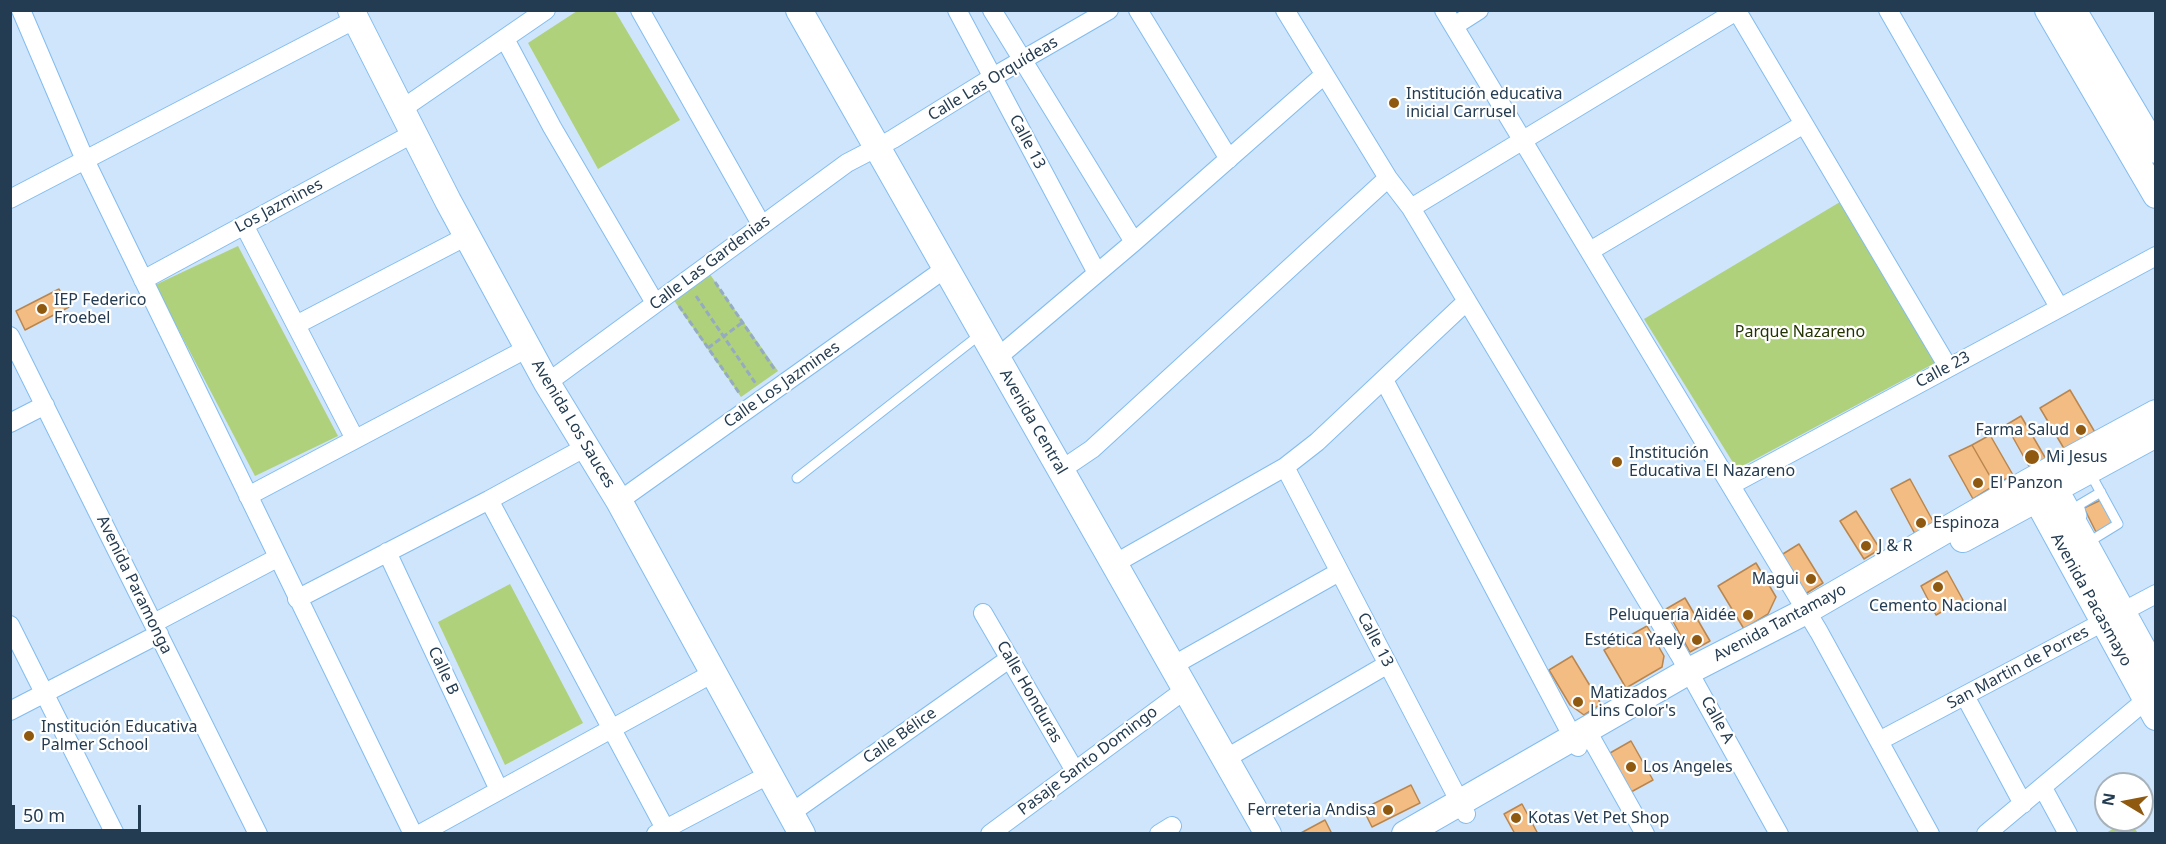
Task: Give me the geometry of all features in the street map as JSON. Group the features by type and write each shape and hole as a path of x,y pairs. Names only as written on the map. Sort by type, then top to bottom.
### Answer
{"street":[{"path":"21,10 85,160 413,834"},
{"path":"402,110 546,10"},
{"path":"640,10 761,224"},
{"name":"Avenida Central","path":"799,10 1268,834"},
{"name":"Calle 13","path":"957,10 1097,273"},
{"path":"992,10 1021,61 1134,242"},
{"name":"Calle Las Orquídeas","path":"876,146 893,139 993,77 1109,10"},
{"path":"1138,10 1229,159"},
{"name":"Calle A","path":"1285,10 1388,178 1411,208 1692,676 1779,834"},
{"path":"1479,10 1449,18 1810,617 1930,834"},
{"path":"1888,10 2059,307"},
{"path":"2048,10 2156,195"},
{"path":"2073,10 2156,150"},
{"path":"1411,208 1737,11 1948,367"},
{"path":"10,199 353,15"},
{"name":"Avenida Los Sauces","path":"353,15 467,236 547,383 619,501 797,823"},
{"path":"505,39 552,128 655,303"},
{"path":"997,358 1134,242 1324,75"},
{"path":"1590,251 1804,124"},
{"name":"Los Jazmines","path":"143,280 414,132"},
{"name":"Calle Las Gardenias","path":"547,383 761,224 847,163 876,146"},
{"path":"1061,470 1092,449 1388,178"},
{"path":"244,225 355,439"},
{"path":"296,325 467,236"},
{"name":"Calle 23","path":"1731,485 2156,256"},
{"name":"Calle Los Jazmines","path":"619,501 946,268"},
{"path":"1114,564 1285,467 1317,442 1467,301"},
{"name":"Avenida Paramonga","path":"10,336 258,834"},
{"path":"248,496 528,348"},
{"path":"1384,380 1528,654 1645,834"},
{"path":"10,423 45,405"},
{"name":"Avenida Tantamayo","path":"1405,834 1463,808 1692,676 1810,617 2041,486 2156,413"},
{"name":"Avenida Tantamayo","path":"2041,486 2095,481 2156,434"},
{"path":"297,599 586,447"},
{"name":"Calle 13","path":"1285,467 1463,808"},
{"name":"Avenida Pacasmayo","path":"2041,486 2081,545 2151,708"},
{"path":"489,500 612,729 663,832 770,774"},
{"name":"Calle B","path":"387,552 499,790"},
{"path":"10,711 44,694 277,558"},
{"path":"1173,666 1340,572"},
{"name":"San Martin de Porres","path":"1880,741 2156,594"},
{"name":"Calle Honduras","path":"983,613 1075,771"},
{"name":"Avenida Pacasmayo","path":"2113,618 2156,673"},
{"path":"10,625 115,834"},
{"name":"Calle Bélice","path":"797,823 1009,658"},
{"path":"1226,759 1388,664"},
{"path":"420,834 715,672"},
{"name":"Pasaje Santo Domingo","path":"990,834 1185,689"},
{"path":"1965,696 2023,804"},
{"path":"1986,834 2043,788 2151,708"},
{"path":"2043,788 2068,834"},
{"name":"Avenida Tantamayo","path":"1433,834 1463,808"}],"lane":[{"path":"797,478 982,333"},
{"path":"2095,481 2118,524 2081,545 2079,506 2095,481"}],"path":[{"path":"710,275 775,370"},
{"path":"691,289 756,384"},
{"path":"675,301 741,394"},
{"path":"708,348 743,322"}],"green space":[{"path":"577,11 615,11 680,120 598,169 528,43"},
{"name":"Parque Nazareno","path":"1840,202 1935,363 1737,469 1644,319"},
{"path":"238,246 338,436 255,476 155,285"},
{"path":"709,273 778,371 741,397 673,299"},
{"path":"510,584 583,723 505,765 438,622"},
{"path":"2137,832 2138,833 2106,833"}],"building":[{"name":"IEP Federico Froebel","path":"59,289 69,307 25,330 16,311"},
{"path":"2070,390 2096,434 2066,452 2040,408"},
{"path":"2021,416 2046,459 2030,468 2006,425"},
{"path":"1990,435 2013,475 1995,485 1972,445"},
{"path":"1972,445 1995,485 1973,499 1949,456"},
{"path":"1910,479 1934,523 1915,534 1891,489"},
{"path":"2101,500 2114,525 2097,534 2084,508"},
{"path":"1856,511 1880,549 1864,559 1840,521"},
{"path":"1799,544 1823,583 1802,596 1778,557"},
{"path":"1756,563 1776,597 1768,614 1744,629 1718,586"},
{"path":"1947,571 1963,600 1936,615 1921,586"},
{"path":"1685,598 1710,641 1690,652 1666,609"},
{"path":"1647,626 1664,656 1662,667 1626,688 1604,650"},
{"path":"1572,656 1601,704 1584,715 1570,705 1549,670"},
{"name":"Los Angeles","path":"1631,741 1653,780 1631,792 1610,753"},
{"path":"1411,785 1420,803 1372,827 1363,809"},
{"path":"1522,804 1538,834 1515,834 1504,814"},
{"path":"1325,820 1332,834 1299,834"}],"place":[{"name":"Institución educativa inicial Carrusel","path":"1394,103"},
{"name":"IEP Federico Froebel","path":"42,309"},
{"name":"Farma Salud","path":"2081,430"},
{"name":"Mi Jesus","path":"2032,457"},
{"name":"Institución Educativa El Nazareno","path":"1617,462"},
{"name":"El Panzon","path":"1978,483"},
{"name":"Espinoza","path":"1921,523"},
{"name":"J & R","path":"1866,546"},
{"name":"Magui","path":"1811,579"},
{"name":"Cemento Nacional","path":"1938,587"},
{"name":"Peluquería Aidée","path":"1748,615"},
{"name":"Estética Yaely","path":"1697,640"},
{"name":"Matizados Lins Color's","path":"1578,702"},
{"name":"Institución Educativa Palmer School","path":"29,736"},
{"name":"Los Angeles","path":"1631,767"},
{"name":"Ferreteria Andisa","path":"1388,810"},
{"name":"Kotas Vet Pet Shop","path":"1516,818"}]}
